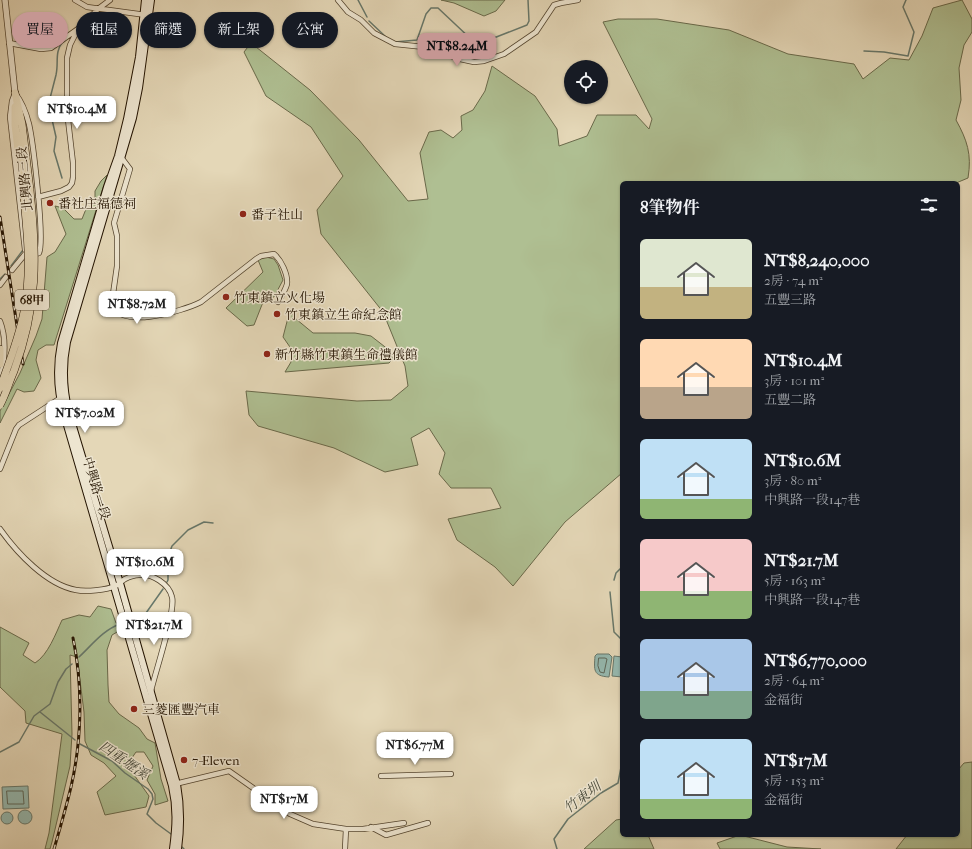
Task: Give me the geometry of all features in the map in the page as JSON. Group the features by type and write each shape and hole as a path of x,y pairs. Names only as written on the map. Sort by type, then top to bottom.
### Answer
{"highway":[{"name":"68甲","path":"0,405 20,353 29,319 34,291 35,259 27,189 16,125 15,93"},
{"name":"68甲","path":"0,388 20,331 27,291 27,189"},
{"path":"0,349 0,364"}],"main road":[{"path":"145,0 146,12"},
{"path":"147,12 151,0"},
{"name":"中興路一段","path":"145,48 133,118 120,157 67,342 63,371 65,397 118,585 147,698 175,784 176,830 173,849"},
{"name":"中興路一段","path":"120,157 107,187 61,343 57,373 59,399 150,691 180,802 180,831 178,849"}],"street":[{"name":"北興路三段","path":"5,0 15,93 12,101 10,117 26,253"},
{"path":"75,0 87,7 140,14"},
{"path":"95,12 110,0"},
{"path":"338,0 348,12 361,20 374,33 395,44 424,47 474,62 484,61 504,54 536,32 554,5 578,0"},
{"path":"10,43 41,49 51,48 76,30"},
{"path":"38,198 61,191 69,187 72,183 73,163 67,111 67,58 70,45 76,35"},
{"name":"北興路三段","path":"15,93 22,104 29,123 38,198 41,249 38,254 26,253"},
{"path":"120,157 130,169 114,223 117,236 117,266 112,306 116,312 127,317 160,315 193,306 201,302 256,259 261,256 274,254 279,259 287,284 278,302"},
{"name":"北興路三段","path":"12,270 26,253"},
{"path":"0,285 6,277"},
{"path":"0,321 5,340 4,361 0,379"},
{"path":"0,470 16,429 22,422 59,399"},
{"path":"0,529 7,539 30,562 56,583 68,588 78,591 88,591 118,585 124,579 140,575 148,575 166,586 172,597 171,615 147,698"},
{"path":"175,784 229,771 290,814 313,824 346,829 404,822"},
{"path":"381,776 451,774"},
{"path":"371,827 386,835 428,824"},
{"path":"345,849 346,829"}],"green space":[{"path":"441,0 505,0 496,11 484,16 454,3"},
{"path":"962,0 972,19 972,32 964,45 959,68 961,100 956,120 968,148 968,178 960,181 620,181 620,475 565,522 513,586 495,567 457,540 448,519 501,508 491,488 451,488 439,474 445,453 429,428 411,438 418,465 385,472 334,448 258,426 249,415 246,391 357,401 391,400 408,386 405,366 383,312 321,234 317,210 343,176 311,127 266,96 244,52 247,48 257,48 310,90 359,140 408,201 428,199 420,153 429,132 441,130 453,138 462,130 461,116 473,110 485,91 492,66 535,96 557,129 559,146 587,136 597,115 636,115 649,129 652,119 603,22 618,19 657,19 729,30 788,54 854,64 863,79 890,58 909,60 922,36 933,8"},
{"path":"107,175 54,345 46,345 38,350 36,360 41,378 34,391 24,392 17,389 0,423 0,411 20,373 42,319 47,257 55,252 66,234 55,206 63,208 74,219 82,219 86,209 91,206 95,199 95,191"},
{"path":"266,257 274,259 278,265 283,280 274,297 265,297 254,325 247,326 226,308 263,272 258,260"},
{"path":"290,310 296,319 313,333 355,333 371,336 389,350 393,359 389,363 285,372 291,362 292,350 283,337"},
{"path":"98,606 111,609 116,623 123,623 124,628 112,635 107,650 109,702 119,714 139,728 147,739 155,743 161,779 168,801 155,805 155,794 147,780 153,766 144,752 136,752 127,765 149,796 146,807 105,815 97,792 116,776 104,763 91,755 85,741 84,712 77,657 70,655 72,734 70,766 50,849 45,849 49,833 62,734 26,723 25,711 0,687 0,627 29,643 23,655 35,663 48,649 62,620 79,615 90,617"},
{"path":"972,762 972,849 896,849 905,837 960,837 960,768 964,763"},
{"path":"620,819 620,837 649,837 654,849 584,849 616,820"},
{"path":"734,837 748,837 787,847 821,849 720,849 717,843"}],"water":[{"path":"597,654 609,654 612,657 609,677 597,674 595,669 595,656"},
{"path":"614,656 620,657 620,677 612,676"},
{"path":"28,786 29,808 3,809 2,787"},
{"path":"25,810 30,812 32,817 30,822 25,824 20,822 18,817 20,812"},
{"path":"5,812 9,812 13,818 9,824 5,824 1,820 1,816"}],"waterway":[{"path":"358,0 367,17"},
{"path":"395,42 417,40 426,14 431,8 438,8 472,40 481,43 527,25 529,21 528,0"},
{"name":"竹東圳","path":"864,51 884,52 908,56 914,32 903,7 906,0"},
{"path":"369,21 387,38"},
{"path":"59,48 56,75 47,110 51,115 56,137 54,151 62,178"},
{"path":"11,266 23,250"},
{"name":"北興路三段","path":"0,279 5,274"},
{"path":"167,582 168,557 172,546 188,530 204,522 213,523"},
{"name":"竹東圳","path":"614,580 616,573 620,569"},
{"path":"134,618 146,613 163,589"},
{"name":"竹東圳","path":"610,592 614,632 620,638"},
{"path":"79,657 103,634 120,624"},
{"name":"四重壢溪","path":"0,752 19,742 34,716 50,704 58,682 66,669 72,664"},
{"name":"四重壢溪","path":"40,712 75,740"},
{"name":"四重壢溪","path":"80,744 112,761 125,773 148,789 152,794 153,799 147,814 171,834"},
{"name":"竹東圳","path":"557,849 554,839 568,819 601,793 618,783 620,772"}],"railway":[{"path":"0,217 23,364"},
{"path":"54,849 75,769 79,731 80,694 73,638"}],"place":[{"name":"番社庄福德祠","path":"50,203"},
{"name":"番子社山","path":"243,214"},
{"name":"竹東鎮立火化場","path":"226,297"},
{"name":"竹東鎮立生命紀念館","path":"277,314"},
{"name":"新竹縣竹東鎮生命禮儀館","path":"267,354"},
{"name":"三菱匯豐汽車","path":"134,709"},
{"name":"7-Eleven","path":"184,760"}]}
